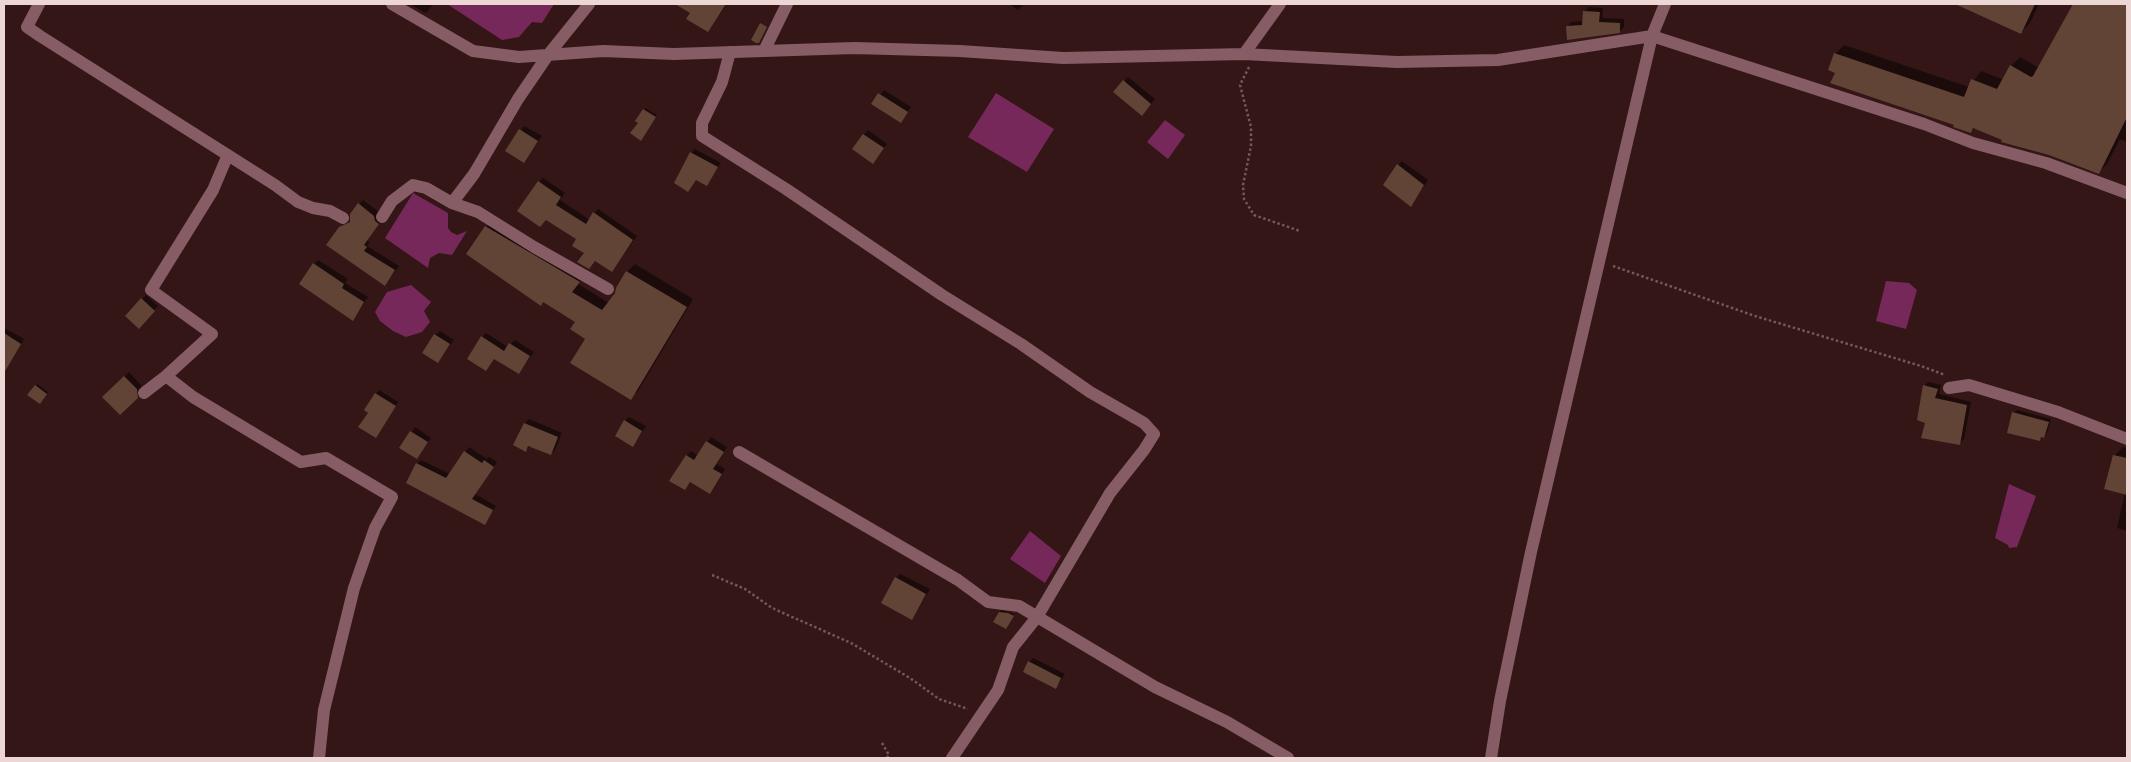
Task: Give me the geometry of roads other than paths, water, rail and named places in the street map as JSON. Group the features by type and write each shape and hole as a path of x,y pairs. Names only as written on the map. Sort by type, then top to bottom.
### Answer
{"street":[{"path":"40,4 28,26 84,66 275,185 298,202 313,208 330,211 343,218"},
{"path":"392,4 473,52 519,57 603,51 674,54 854,48 960,51 1063,58 1250,55 1397,62 1498,60 1652,36 1924,124 1973,144 2046,163 2127,193"},
{"path":"452,202 474,174 518,99 548,55 589,4"},
{"path":"764,51 787,4"},
{"path":"1250,55 1280,4"},
{"path":"1491,758 1500,701 1530,552 1652,36 1665,4"},
{"path":"730,52 722,82 702,123 702,136 786,189 942,295 1021,344 1090,392 1144,423 1154,434 1110,494 1038,618 1013,647 998,690 952,758"},
{"path":"144,393 166,376 212,334 151,290 213,190 228,157"},
{"path":"382,217 392,201 413,185 426,188 452,202 478,212 534,247 608,289"},
{"path":"166,376 193,397 301,462 326,458 392,497 376,528 354,588 324,710 319,758"},
{"path":"1949,388 1969,385 2058,412 2127,439"},
{"path":"739,452 958,580 988,602 1019,606 1155,687 1227,722 1288,758"}]}
